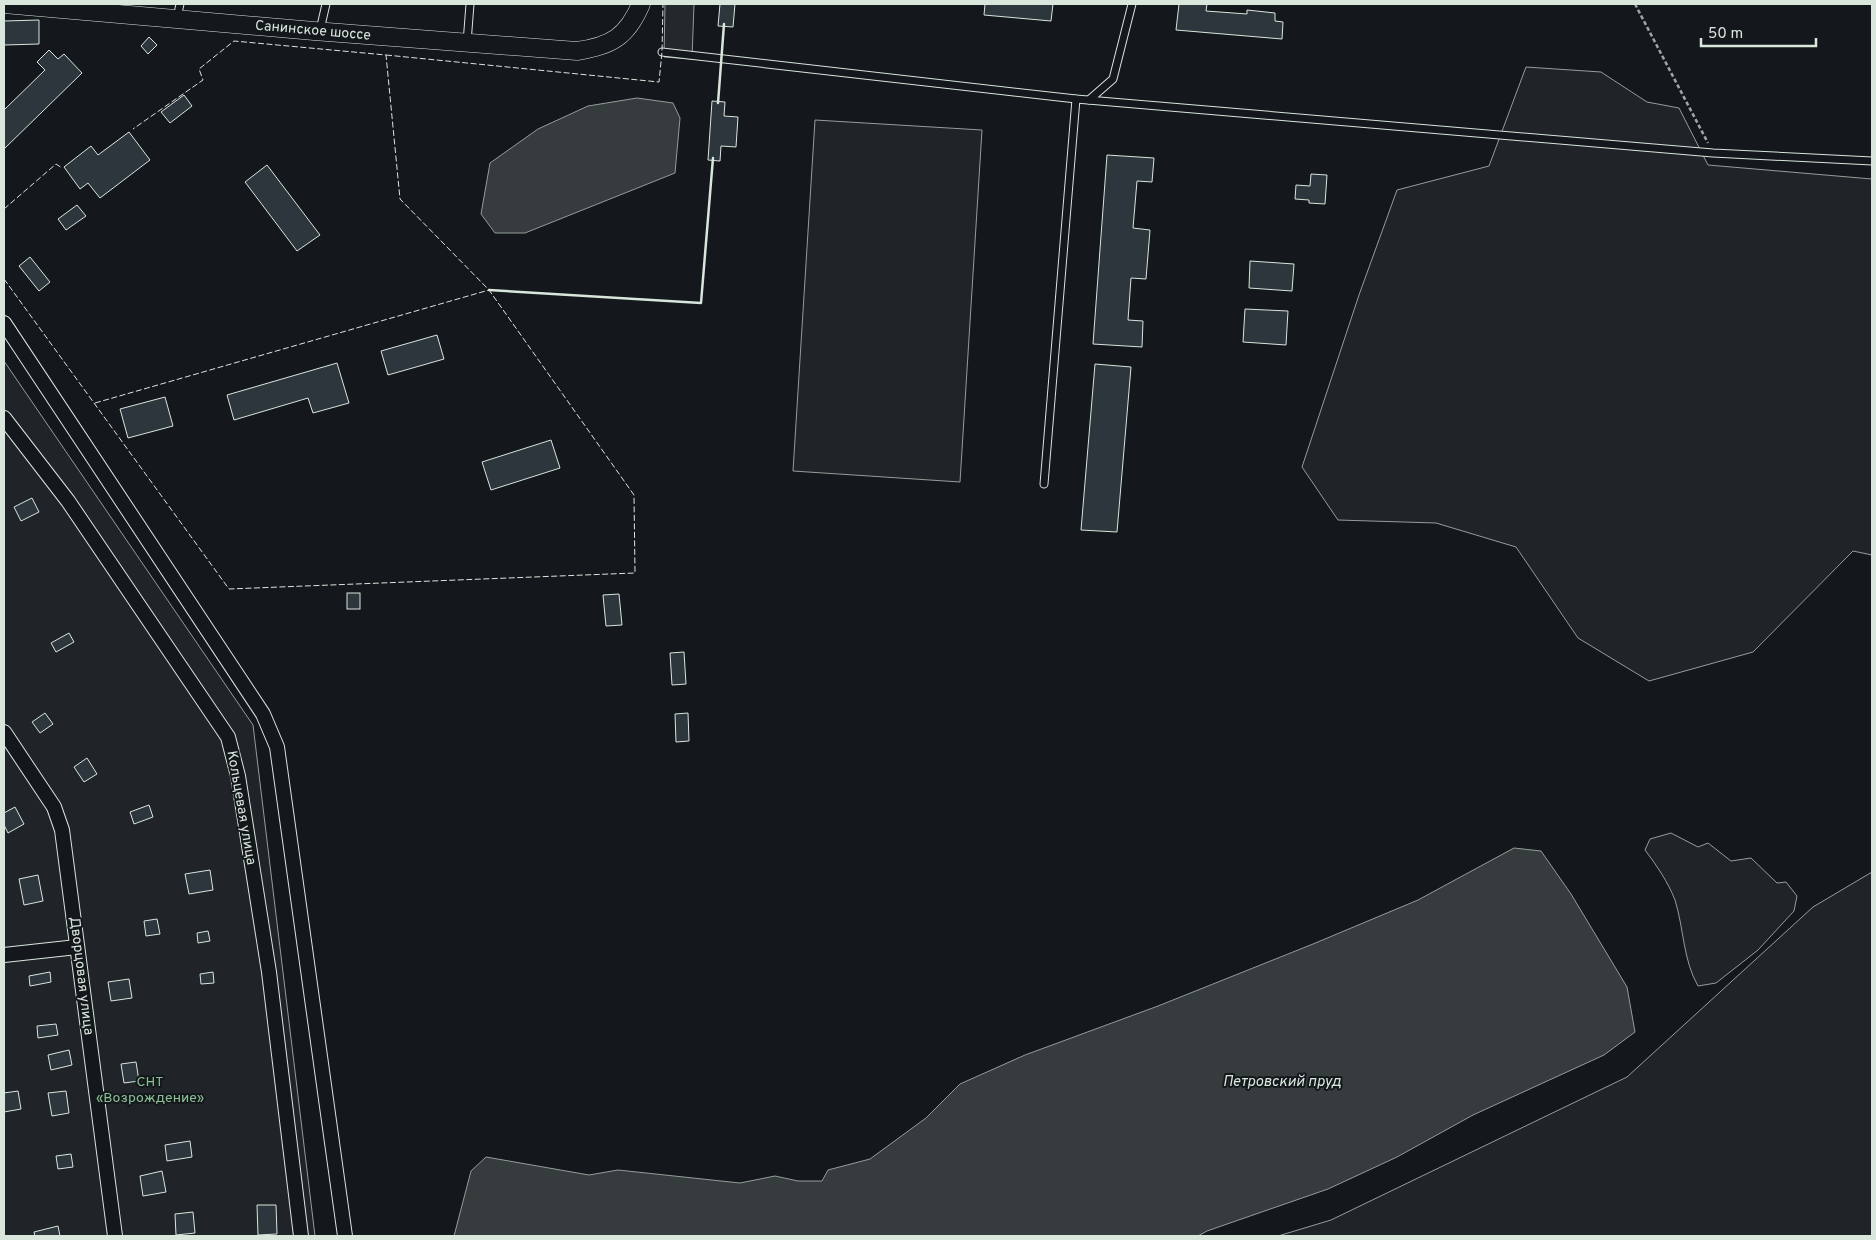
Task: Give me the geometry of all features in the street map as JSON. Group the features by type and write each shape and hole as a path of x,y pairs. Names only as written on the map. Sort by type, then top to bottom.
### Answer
{"street":[{"name":"Санинское шоссе","path":"4,4 179,12 320,32 577,51 599,48 620,36 635,18 641,4"},
{"path":"4,323 263,714 277,747 345,1236"},
{"name":"Кольцевая улица","path":"4,418 68,501 228,736 238,776 269,972 301,1236"},
{"name":"Дворцовая улица","path":"4,732 54,808 62,830 115,1236"},
{"path":"4,955 77,947"}],"lane":[{"path":"320,32 326,4"},
{"path":"467,43 470,4"},
{"path":"1090,100 1114,79 1132,4"},
{"path":"662,52 1076,99 1713,153 1872,161"},
{"path":"1044,484 1076,99"}],"path":[{"path":"1635,4 1713,153"}],"green space":[{"path":"1526,67 1601,72 1647,102 1679,108 1708,165 1872,179 1872,555 1853,551 1753,652 1649,681 1578,638 1516,547 1436,523 1338,520 1302,467 1359,295 1397,190 1489,166"},
{"path":"815,120 982,130 960,482 793,471"},
{"name":"СНТ «Возрождение»","path":"4,361 253,725 315,1236 4,1236"},
{"path":"1671,833 1698,847 1708,843 1731,861 1751,858 1777,883 1786,882 1797,896 1794,911 1758,950 1716,983 1698,986 1689,966 1675,900 1662,874 1645,850 1650,839"},
{"path":"1872,872 1872,1236 1278,1236 1331,1220 1627,1077 1813,907"}],"shaded area":[{"path":"665,4 694,4 692,59 664,57"}],"water":[{"path":"637,98 673,103 680,118 675,173 525,233 495,233 481,214 490,163 538,129 588,106"},
{"name":"Петровский пруд","path":"1514,848 1541,851 1571,894 1627,987 1635,1032 1604,1055 1473,1115 1397,1157 1328,1189 1207,1231 1198,1236 454,1236 471,1171 486,1157 589,1175 618,1170 740,1183 775,1176 798,1181 822,1181 828,1170 870,1159 926,1118 960,1084 1025,1055 1158,1006 1418,900"}],"building":[{"path":"720,4 735,4 733,27 718,26"},
{"path":"985,4 1053,4 1051,21 984,15"},
{"path":"1179,4 1207,4 1206,11 1247,14 1247,10 1275,13 1275,21 1283,22 1282,39 1176,30"},
{"path":"39,20 39,44 4,45 4,21"},
{"path":"149,37 157,45 148,54 141,46"},
{"path":"49,50 58,59 64,54 82,73 4,149 4,110 45,70 37,62"},
{"path":"184,95 192,106 170,123 161,112"},
{"path":"712,101 725,102 724,116 738,117 736,147 721,146 720,161 708,160"},
{"path":"129,132 150,160 100,198 88,183 80,189 64,167 91,146 98,155"},
{"path":"1107,155 1154,158 1152,182 1137,181 1133,228 1150,230 1146,279 1131,278 1128,320 1143,321 1142,347 1093,344"},
{"path":"267,165 320,235 297,251 245,182"},
{"path":"1311,174 1327,175 1325,204 1309,203 1309,200 1295,199 1296,185 1310,186"},
{"path":"77,205 86,216 66,230 58,219"},
{"path":"30,257 50,282 39,291 19,266"},
{"path":"1250,261 1294,264 1292,291 1249,288"},
{"path":"1245,309 1288,311 1286,345 1243,342"},
{"path":"437,335 444,359 388,375 381,351"},
{"path":"337,363 349,403 313,413 308,398 234,420 227,395"},
{"path":"1095,364 1131,367 1117,532 1081,530"},
{"path":"165,397 173,426 128,438 120,409"},
{"path":"551,440 560,468 491,490 482,462"},
{"path":"32,498 39,512 21,521 14,507"},
{"path":"347,593 360,593 360,609 347,609"},
{"path":"619,594 622,625 606,626 603,595"},
{"path":"69,633 74,642 56,652 51,643"},
{"path":"684,652 686,684 672,685 670,653"},
{"path":"45,713 53,724 40,733 32,722"},
{"path":"688,713 689,741 676,742 675,714"},
{"path":"87,758 97,774 84,782 74,767"},
{"path":"149,805 153,817 134,824 130,812"},
{"path":"15,807 24,824 8,833 4,825 4,813"},
{"path":"210,870 213,890 189,894 185,874"},
{"path":"38,875 43,901 24,905 19,879"},
{"path":"157,919 160,934 146,936 144,921"},
{"path":"208,931 210,941 198,943 197,933"},
{"path":"50,972 51,982 30,986 29,976"},
{"path":"213,972 214,983 201,984 200,974"},
{"path":"129,979 132,998 111,1001 108,982"},
{"path":"56,1024 58,1035 38,1038 37,1026"},
{"path":"69,1050 72,1065 51,1070 48,1055"},
{"path":"136,1062 139,1081 124,1083 121,1064"},
{"path":"18,1091 21,1109 4,1112 4,1093"},
{"path":"66,1091 69,1113 52,1116 48,1093"},
{"path":"190,1141 192,1157 167,1161 165,1145"},
{"path":"71,1154 73,1167 58,1169 56,1156"},
{"path":"162,1171 166,1192 143,1196 140,1176"},
{"path":"257,1205 276,1205 277,1234 258,1235"},
{"path":"193,1212 195,1233 176,1235 175,1214"},
{"path":"58,1226 60,1236 35,1236 34,1232"}],"fence":[{"path":"386,55 659,82 663,4"},
{"path":"4,279 229,589 635,573 634,495 489,290 400,199 386,55 234,41 199,69 203,80 133,129"},
{"path":"4,209 56,164 62,168"},
{"path":"95,403 489,290"}],"wall":[{"path":"718,103 724,24"},
{"path":"489,290 701,303 713,158"}]}
